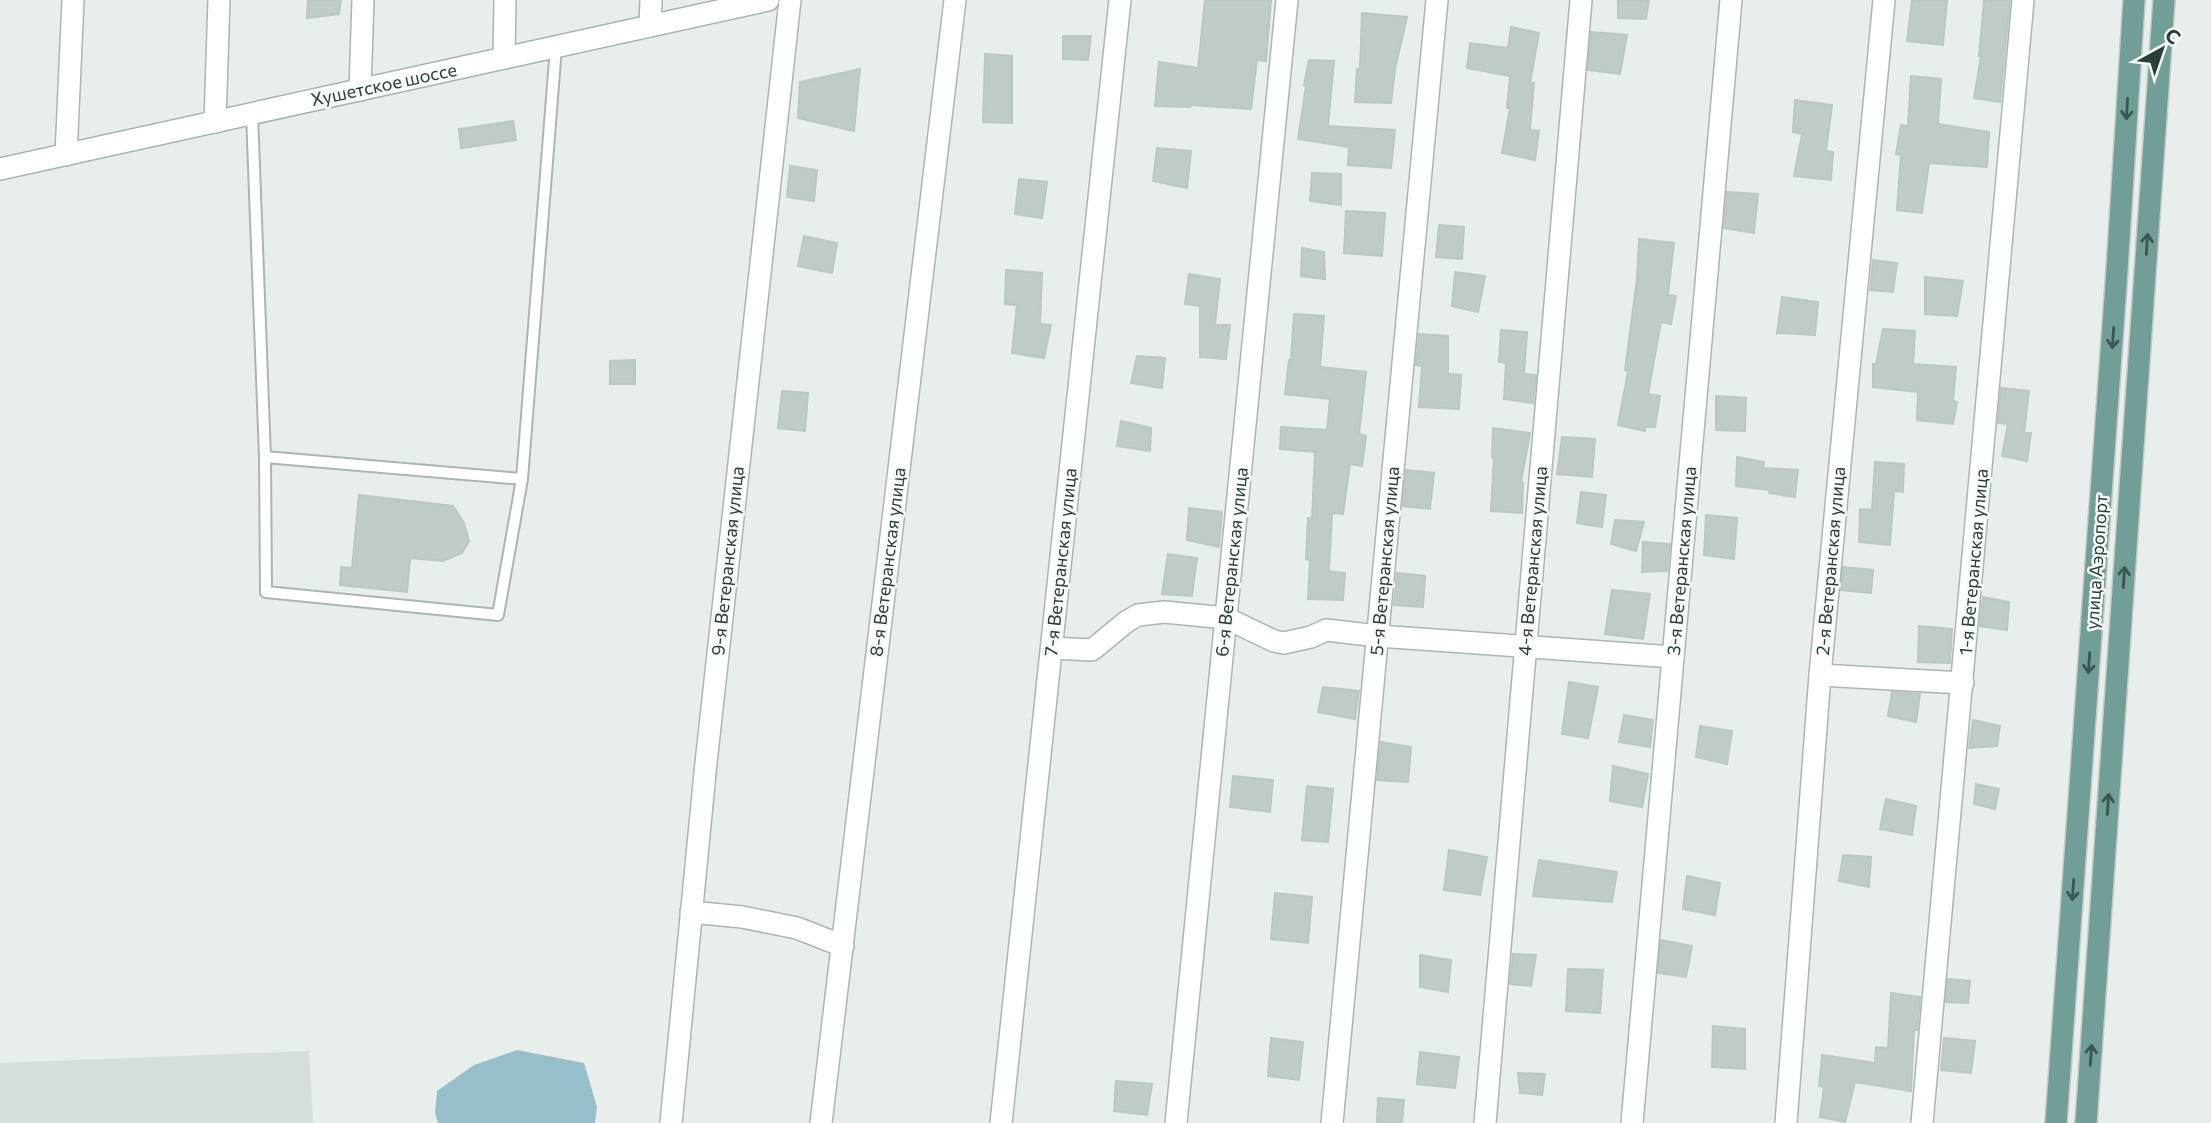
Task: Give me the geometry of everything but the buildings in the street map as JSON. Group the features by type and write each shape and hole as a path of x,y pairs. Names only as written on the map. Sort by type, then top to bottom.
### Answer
{"main road":[{"name":"улица Аэропорт","path":"2086,1123 2164,0"},
{"name":"улица Аэропорт","path":"2056,1123 2118,270 2134,8"}],"street":[{"path":"66,155 73,0"},
{"path":"215,122 219,0"},
{"path":"360,90 363,0"},
{"path":"504,58 505,0"},
{"path":"650,26 651,0"},
{"name":"Хушетское шоссе","path":"0,169 768,0"},
{"name":"9-я Ветеранская улица","path":"671,1123 691,912 790,0"},
{"name":"8-я Ветеранская улица","path":"821,1123 955,0"},
{"name":"7-я Ветеранская улица","path":"1001,1123 1120,0"},
{"name":"6-я Ветеранская улица","path":"1176,1123 1287,0"},
{"name":"5-я Ветеранская улица","path":"1332,1123 1437,0"},
{"name":"4-я Ветеранская улица","path":"1485,1123 1581,0"},
{"name":"3-я Ветеранская улица","path":"1632,1123 1731,0"},
{"name":"2-я Ветеранская улица","path":"1787,1123 1820,675 1884,0"},
{"name":"1-я Ветеранская улица","path":"1922,1123 2024,0"},
{"path":"1052,648 1092,650 1126,622 1150,612 1226,618 1247,630 1284,643 1311,637 1326,629 1378,636 1673,657"},
{"path":"1820,675 1963,683"},
{"path":"691,912 742,917 797,928 842,946"}],"lane":[{"path":"252,114 265,457 266,592 498,615 522,479 556,47"},
{"path":"265,457 522,479"}],"shaded area":[{"path":"309,1051 313,1123 0,1123 0,1063"}],"water":[{"path":"517,1050 584,1063 597,1107 595,1123 438,1123 435,1113 437,1091 474,1065"}]}
